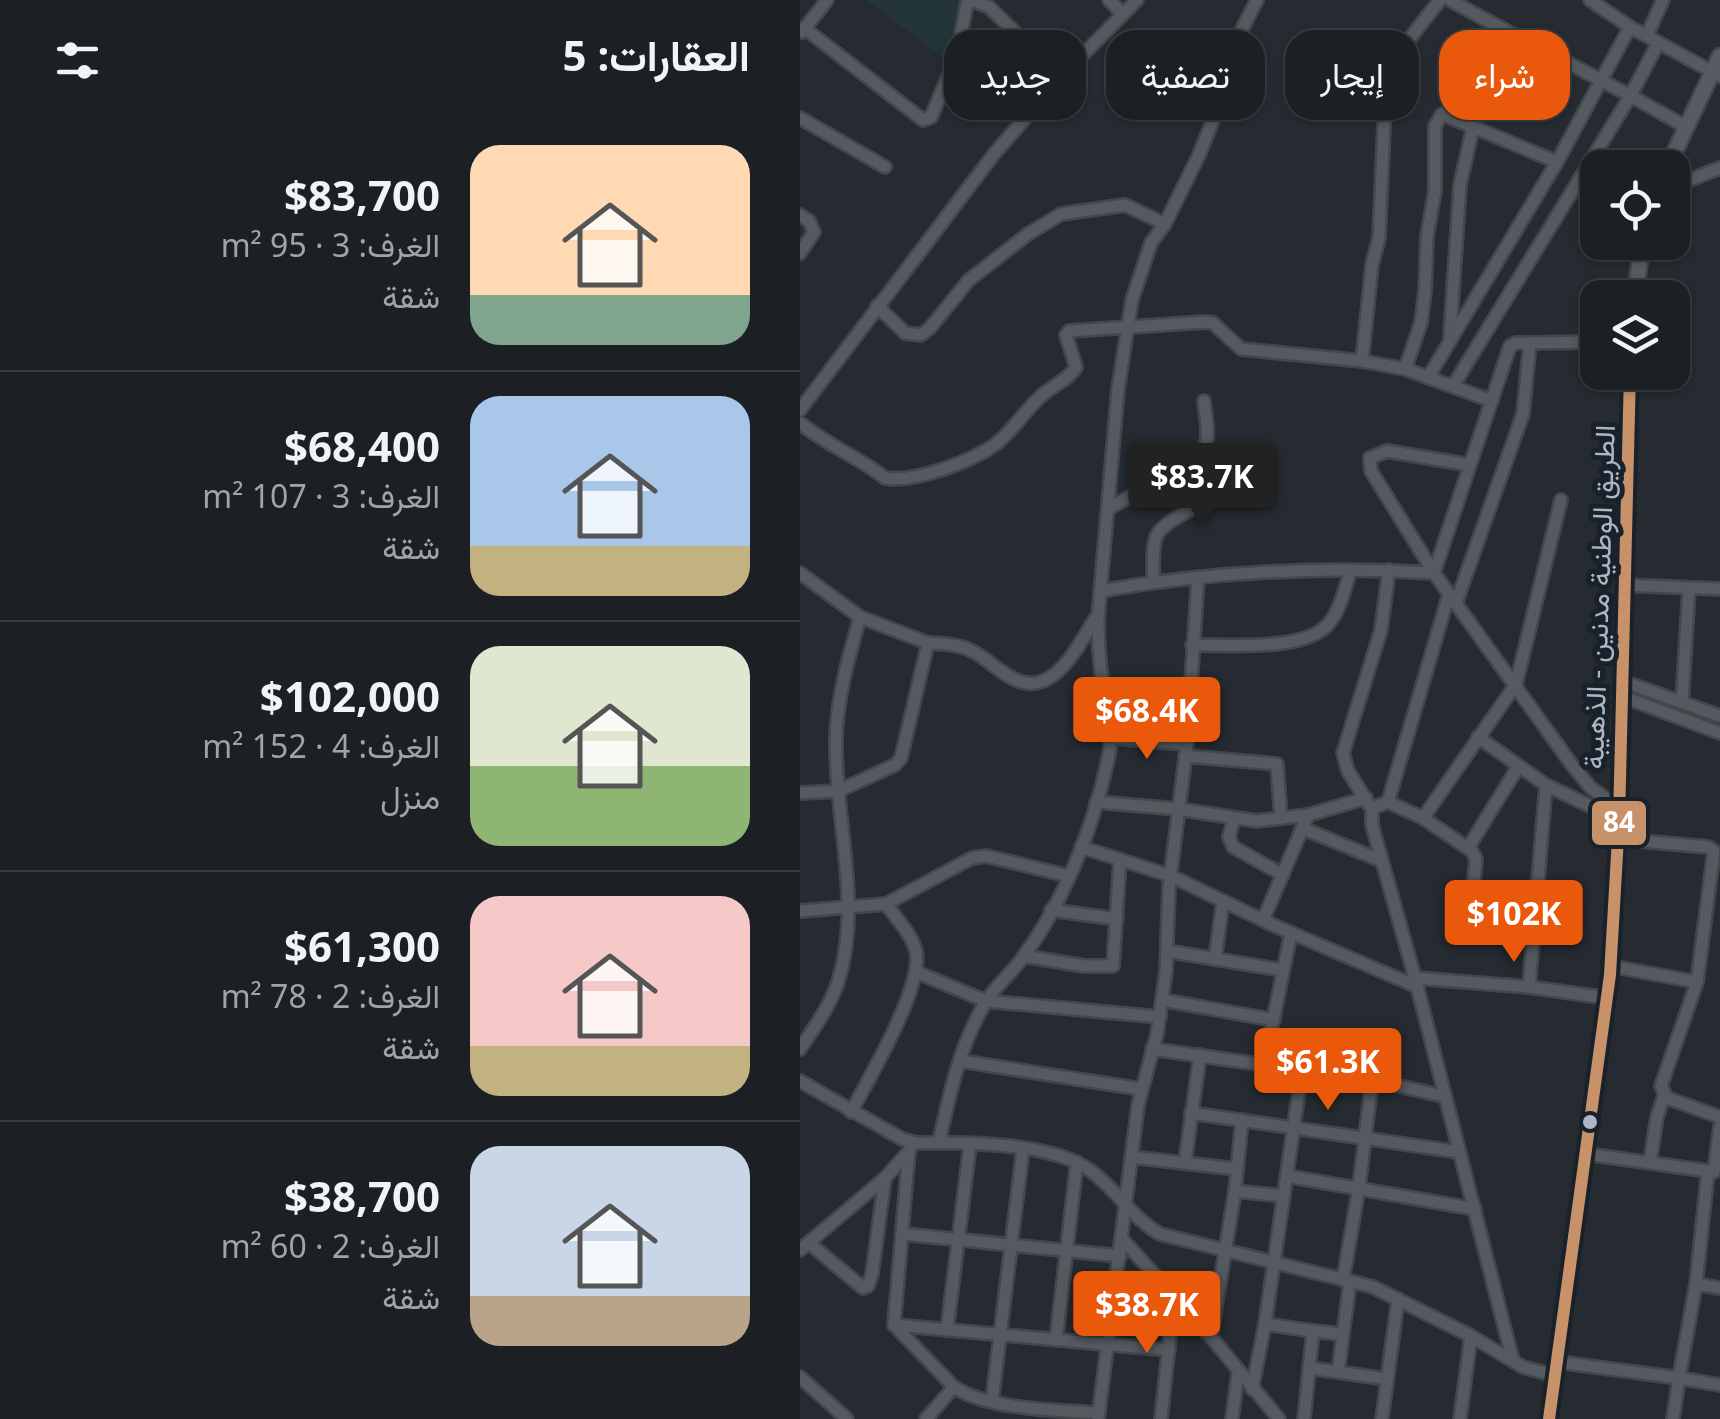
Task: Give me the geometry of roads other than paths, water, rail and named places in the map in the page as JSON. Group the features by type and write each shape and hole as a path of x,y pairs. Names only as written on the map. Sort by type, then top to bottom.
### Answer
{"main road":[{"path":"1674,150 1716,74 1720,56"},
{"name":"الطريق الوطنية مدنين - الذهيبة","path":"1550,1419 1610,966 1618,839 1629,390"}],"street":[{"path":"827,0 802,31 923,120 931,117 944,86"},
{"path":"962,30 972,0 989,6 1013,30"},
{"path":"1109,0 1123,14"},
{"path":"1086,52 1137,0"},
{"path":"939,1142 950,1091 986,1001 1024,956 1069,876 1096,802 1111,738 1100,665 1098,614 1126,326 1151,243 1165,224 1206,137 1238,38 1256,0"},
{"path":"1362,361 1372,265 1379,238 1386,82 1400,51 1449,0 1518,39 1604,79 1684,126"},
{"path":"1590,0 1716,74"},
{"path":"1647,34 1663,0"},
{"path":"1429,376 1557,162 1630,26"},
{"path":"1453,386 1658,43"},
{"path":"1404,369 1420,323 1425,291 1427,236 1434,209 1435,126 1442,114 1557,162"},
{"path":"800,118 885,168"},
{"path":"800,410 1024,120"},
{"path":"1450,339 1460,184 1474,127"},
{"path":"1690,180 1720,168"},
{"path":"877,306 905,334 921,335 969,280 1061,214 1126,205 1165,224"},
{"path":"800,215 813,226 814,232 800,253"},
{"path":"800,423 825,443 859,459 885,478 915,476 949,467 999,442 1041,396 1075,371 1066,335 1069,330 1205,322 1213,323 1241,349 1404,369 1492,400"},
{"path":"1434,572 1506,352 1516,343 1580,343"},
{"path":"1388,802 1452,599 1523,414 1530,344"},
{"path":"800,380 812,392"},
{"path":"1109,508 1204,450 1204,400"},
{"path":"1470,465 1387,451 1370,458 1371,472 1452,599 1572,766 1618,814"},
{"path":"1153,582 1155,544 1162,530 1224,491 1260,480"},
{"path":"1423,818 1516,684 1562,500"},
{"path":"1100,591 1198,577 1350,570 1434,572"},
{"path":"1192,645 1294,642 1312,637 1330,624 1350,570"},
{"path":"1388,570 1380,630 1343,753 1348,771 1369,803 1513,1361"},
{"path":"800,573 860,617 928,643 964,648 1000,673 1033,682 1056,674 1098,614"},
{"path":"912,1146 894,1325 954,1387 992,1402 1098,1416 1141,1089 1160,1017 1198,577"},
{"path":"1623,585 1720,589"},
{"path":"1682,702 1689,588"},
{"path":"800,1049 837,985 845,950 848,908 836,737 840,695 860,617"},
{"path":"800,792 838,791 895,764 900,758 928,643"},
{"path":"1622,688 1682,702 1720,716"},
{"path":"1622,688 1720,733"},
{"path":"1478,737 1546,785 1618,814"},
{"path":"1111,738 1277,764 1281,818"},
{"path":"1468,848 1518,767"},
{"path":"1529,987 1546,785"},
{"path":"1096,802 1178,809 1234,819 1281,818 1388,802 1423,818 1468,848 1476,860 1470,925"},
{"path":"1263,920 1308,815"},
{"path":"1234,819 1229,837 1232,847 1283,875"},
{"path":"1302,828 1382,860"},
{"path":"1618,839 1708,847 1714,851 1697,982 1662,1086 1664,1096 1650,1162"},
{"path":"1081,847 1171,876 1291,933 1416,982 1529,987 1607,998"},
{"path":"800,911 886,904 972,858 998,857 1069,876"},
{"path":"1024,956 1111,968 1120,860"},
{"path":"1215,959 1224,901"},
{"path":"850,1112 886,1048 916,972 915,946 886,904"},
{"path":"1050,910 1117,919"},
{"path":"1264,1064 1291,933"},
{"path":"1167,952 1282,970"},
{"path":"1610,966 1697,982"},
{"path":"916,972 986,1001 1160,1017"},
{"path":"1162,1000 1274,1020"},
{"path":"1152,1049 1372,1080 1443,1096"},
{"path":"1186,1162 1200,1056"},
{"path":"961,1061 1141,1089"},
{"path":"1252,1389 1302,1070"},
{"path":"1338,1372 1372,1080"},
{"path":"800,1081 912,1146 939,1142 1023,1150 1077,1162 1160,1234 1373,1287 1535,1372 1557,1369 1720,1384"},
{"path":"1664,1096 1720,1117"},
{"path":"1191,1113 1459,1152"},
{"path":"1211,1337 1235,1191 1242,1120"},
{"path":"1673,1419 1720,1126"},
{"path":"947,1330 970,1145"},
{"path":"885,1178 872,1274 868,1286 863,1288 804,1247 885,1178 912,1146"},
{"path":"992,1402 1023,1150"},
{"path":"1586,1154 1714,1172"},
{"path":"1132,1157 1237,1169"},
{"path":"1056,1340 1077,1162"},
{"path":"1287,1176 1475,1209"},
{"path":"1235,1191 1284,1196"},
{"path":"902,1234 1120,1256"},
{"path":"1122,1239 1211,1337 1278,1419"},
{"path":"1696,1284 1720,1288"},
{"path":"1162,1419 1174,1297"},
{"path":"1382,1419 1398,1299"},
{"path":"1265,1324 1342,1334"},
{"path":"894,1325 1168,1350"},
{"path":"1304,1419 1313,1332"},
{"path":"1460,1419 1472,1336"},
{"path":"1309,1368 1387,1378"},
{"path":"1232,1419 1238,1372"},
{"path":"800,1377 847,1419"},
{"path":"926,1419 954,1387"}]}
